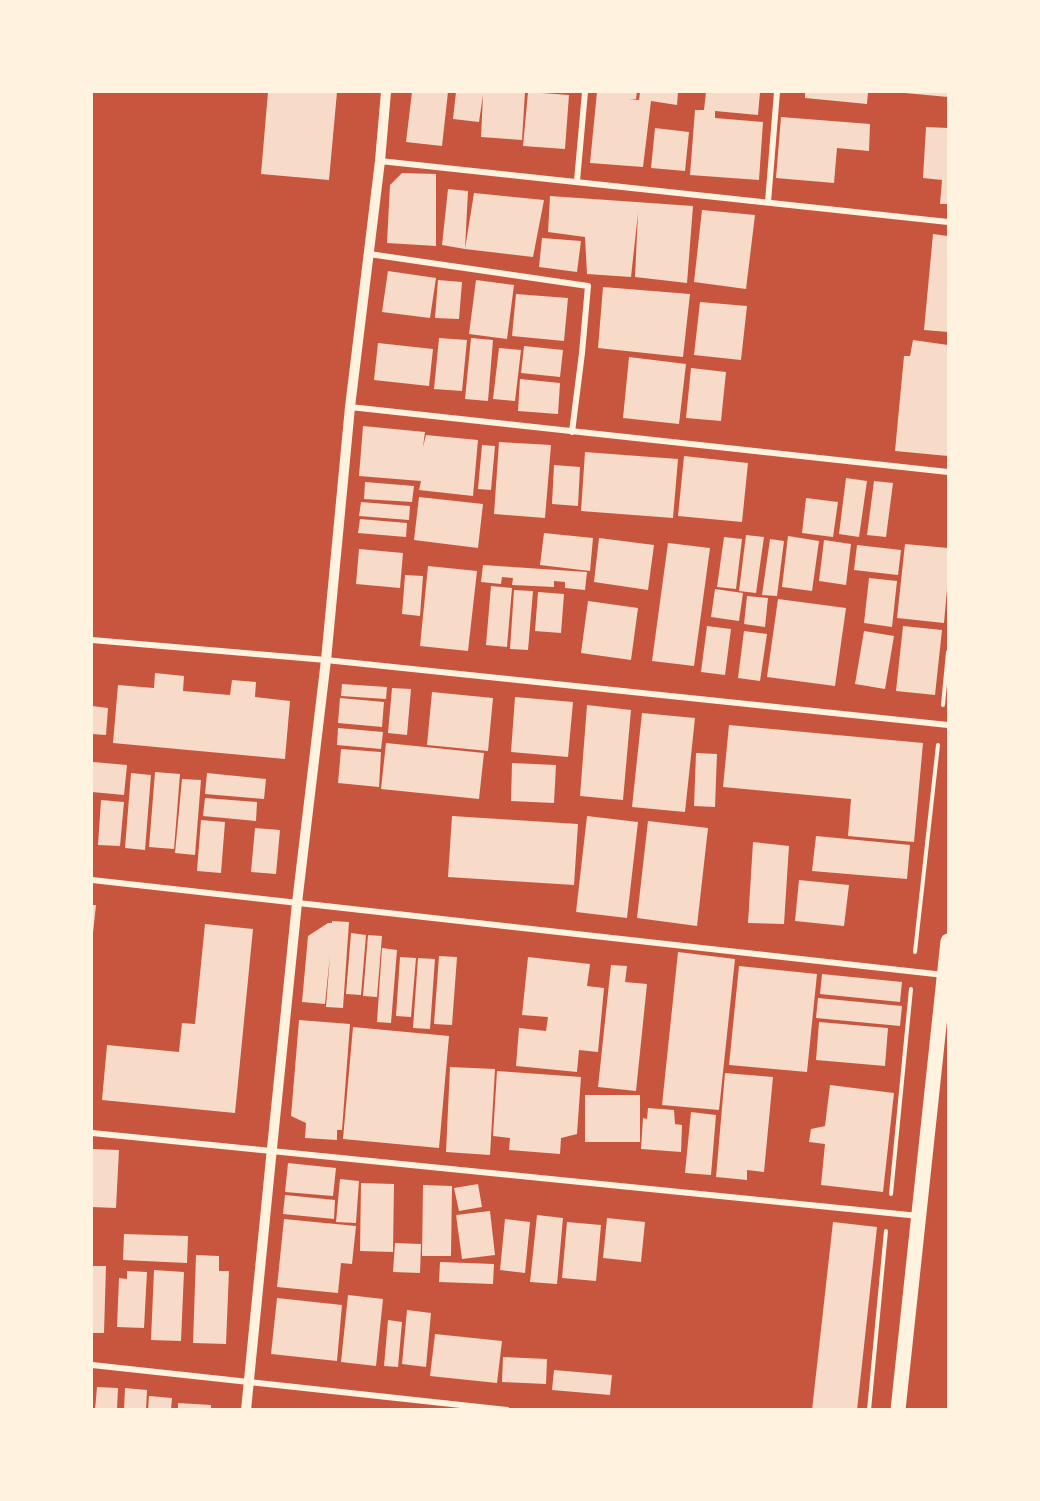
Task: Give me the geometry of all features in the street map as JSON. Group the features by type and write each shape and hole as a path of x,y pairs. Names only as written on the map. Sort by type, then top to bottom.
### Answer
{"main road":[{"path":"898,1410 947,976 948,941"}],"street":[{"path":"246,1410 297,903 326,660 350,407 380,161 386,92"},
{"path":"577,181 585,92"},
{"path":"768,202 777,92"},
{"path":"380,161 948,222"},
{"path":"369,254 588,286 572,432"},
{"path":"350,407 948,472"},
{"path":"92,640 326,660 948,725"},
{"path":"92,880 947,976"},
{"path":"92,1133 919,1216"},
{"path":"92,1365 507,1410"}],"path":[{"path":"869,1410 948,652"}],"building":[{"path":"268,92 337,92 329,180 261,174"},
{"path":"412,92 448,92 442,146 406,142"},
{"path":"456,92 525,92 522,140 481,137 483,95 479,122 453,119"},
{"path":"528,92 569,95 565,149 523,146"},
{"path":"597,92 637,92 636,99 629,99 639,100 640,92 678,92 677,105 651,101 643,167 590,163"},
{"path":"706,92 760,92 758,115 715,111 715,118 763,122 759,180 690,175 695,110 704,110"},
{"path":"805,92 868,92 867,104 805,98"},
{"path":"948,92 948,97 905,93"},
{"path":"781,117 870,124 869,151 837,148 834,183 776,178"},
{"path":"926,127 948,128 948,204 940,204 942,180 923,178"},
{"path":"655,128 689,132 685,171 651,168"},
{"path":"402,173 436,174 436,246 387,243 390,185"},
{"path":"448,189 468,191 465,249 442,245"},
{"path":"474,193 544,200 533,257 465,249"},
{"path":"550,196 693,206 687,283 635,277 638,213 631,277 587,274 585,237 548,232"},
{"path":"702,210 755,215 746,289 694,282"},
{"path":"933,234 948,236 948,332 924,330"},
{"path":"542,238 581,241 577,272 539,267"},
{"path":"388,271 436,278 430,318 382,312"},
{"path":"438,280 462,282 459,319 435,318"},
{"path":"476,280 514,285 507,339 469,334"},
{"path":"603,287 690,294 683,357 598,348"},
{"path":"516,294 568,298 564,341 512,336"},
{"path":"700,302 747,306 741,360 694,355"},
{"path":"439,338 467,340 462,391 434,389"},
{"path":"471,338 493,340 488,401 465,399"},
{"path":"913,340 948,345 948,456 895,451 904,356 910,356"},
{"path":"378,343 433,349 429,386 374,380"},
{"path":"524,346 563,350 560,377 521,373"},
{"path":"499,348 521,350 515,401 493,399"},
{"path":"629,357 686,364 679,424 623,418"},
{"path":"691,368 726,372 721,421 686,418"},
{"path":"520,379 560,383 558,414 518,411"},
{"path":"363,426 425,432 423,447 426,435 478,440 473,496 419,490 421,481 359,476"},
{"path":"499,442 551,445 545,518 494,514"},
{"path":"482,445 495,446 491,490 478,489"},
{"path":"585,452 678,459 673,518 581,511"},
{"path":"684,456 748,463 742,522 678,516"},
{"path":"554,465 580,467 578,506 552,504"},
{"path":"846,478 867,481 859,537 839,534"},
{"path":"874,481 893,483 886,537 867,535"},
{"path":"365,482 414,486 412,502 364,499"},
{"path":"419,497 483,504 478,548 414,540"},
{"path":"806,498 838,502 833,537 802,533"},
{"path":"361,502 410,506 409,520 359,516"},
{"path":"360,519 407,523 406,537 358,533"},
{"path":"544,533 593,538 590,571 540,565"},
{"path":"746,535 764,537 756,593 739,591"},
{"path":"788,536 819,541 812,591 782,587"},
{"path":"724,537 742,539 736,589 717,587"},
{"path":"599,538 654,545 648,590 594,582"},
{"path":"770,539 784,541 777,596 762,595"},
{"path":"824,540 851,544 846,585 819,581"},
{"path":"668,543 710,548 694,666 652,661"},
{"path":"905,544 948,548 944,623 897,618"},
{"path":"857,545 901,550 898,575 854,570"},
{"path":"359,549 403,553 400,588 356,584"},
{"path":"483,565 587,572 585,590 565,588 565,582 554,581 554,587 512,585 513,578 502,577 501,584 481,582"},
{"path":"428,566 477,571 468,651 420,646"},
{"path":"405,575 423,576 420,616 402,614"},
{"path":"869,578 897,581 892,627 864,623"},
{"path":"491,586 512,588 507,647 486,645"},
{"path":"715,589 743,593 739,621 711,617"},
{"path":"514,590 533,591 528,650 510,649"},
{"path":"538,592 564,594 561,633 535,631"},
{"path":"747,596 768,598 765,627 744,624"},
{"path":"778,599 846,608 835,686 767,677"},
{"path":"588,601 638,608 631,660 581,653"},
{"path":"707,626 731,629 725,675 701,672"},
{"path":"903,626 942,630 935,695 896,691"},
{"path":"744,631 767,634 760,681 738,678"},
{"path":"864,631 894,636 885,689 855,684"},
{"path":"155,673 184,676 183,691 230,695 232,680 256,682 255,697 290,701 285,759 113,743 118,685 154,688"},
{"path":"342,684 387,687 386,699 341,696"},
{"path":"392,688 411,689 407,735 388,733"},
{"path":"432,692 493,698 488,751 427,745"},
{"path":"515,697 573,702 568,757 511,752"},
{"path":"340,698 384,702 382,727 338,723"},
{"path":"587,705 631,710 623,800 580,796"},
{"path":"92,706 108,708 106,735 92,734"},
{"path":"642,713 695,718 685,812 632,807"},
{"path":"729,725 923,743 914,842 848,836 851,799 723,787"},
{"path":"338,728 383,732 381,749 337,745"},
{"path":"386,743 484,753 479,799 381,789"},
{"path":"341,749 381,752 379,787 338,783"},
{"path":"696,753 717,754 715,807 694,806"},
{"path":"93,762 127,765 124,795 92,792"},
{"path":"512,763 556,765 554,803 511,801"},
{"path":"155,772 180,774 174,849 149,847"},
{"path":"131,773 151,775 145,850 125,848"},
{"path":"207,773 266,779 264,799 205,794"},
{"path":"182,779 201,780 195,855 175,853"},
{"path":"205,798 257,802 256,821 203,816"},
{"path":"101,800 124,802 120,846 98,845"},
{"path":"452,816 578,824 574,885 448,877"},
{"path":"587,816 638,822 627,918 576,912"},
{"path":"201,820 225,822 221,873 197,871"},
{"path":"648,821 708,828 697,926 637,918"},
{"path":"255,828 280,830 276,874 251,872"},
{"path":"816,836 910,845 907,879 812,871"},
{"path":"753,842 789,846 784,924 748,923"},
{"path":"799,880 849,885 844,926 795,921"},
{"path":"92,905 96,905 93,933 92,933"},
{"path":"332,921 349,922 343,1008 326,1007 330,955 325,1004 302,1002 308,936"},
{"path":"205,924 253,929 235,1113 102,1100 107,1045 179,1052 182,1023 195,1024"},
{"path":"351,933 366,935 361,995 346,994"},
{"path":"368,935 382,936 377,997 363,996"},
{"path":"382,948 397,950 391,1023 377,1022"},
{"path":"678,952 735,959 719,1110 662,1105"},
{"path":"439,956 457,957 452,1025 434,1024"},
{"path":"400,957 416,958 411,1017 396,1016"},
{"path":"528,957 590,964 587,986 604,988 598,1052 579,1050 577,1072 516,1066 519,1028 546,1031 548,1017 522,1015"},
{"path":"418,958 435,959 430,1029 413,1028"},
{"path":"611,965 627,966 625,982 647,984 636,1091 598,1087"},
{"path":"739,966 817,974 807,1072 729,1065"},
{"path":"822,974 902,982 900,1002 820,994"},
{"path":"818,998 902,1006 900,1026 816,1018"},
{"path":"299,1020 350,1024 342,1130 337,1130 337,1140 305,1138 306,1123 291,1116"},
{"path":"819,1022 888,1028 885,1066 816,1060"},
{"path":"353,1027 449,1036 439,1148 343,1139"},
{"path":"450,1067 495,1069 490,1155 446,1152"},
{"path":"497,1071 581,1077 577,1134 561,1138 560,1154 509,1150 510,1138 493,1136"},
{"path":"725,1073 773,1077 764,1172 747,1170 747,1180 716,1177"},
{"path":"830,1085 894,1093 883,1192 821,1185 825,1144 809,1142 811,1129 825,1126"},
{"path":"585,1095 640,1095 640,1142 585,1142"},
{"path":"648,1108 674,1110 675,1124 682,1125 681,1152 641,1149 643,1118 647,1119"},
{"path":"691,1112 716,1115 711,1175 685,1173"},
{"path":"92,1149 119,1150 116,1208 92,1207"},
{"path":"288,1163 336,1168 333,1196 285,1192"},
{"path":"340,1179 359,1181 356,1223 336,1222"},
{"path":"361,1183 394,1184 393,1252 360,1251"},
{"path":"478,1184 482,1207 459,1211 454,1188"},
{"path":"423,1185 452,1186 451,1256 422,1256"},
{"path":"285,1195 335,1200 334,1219 283,1214"},
{"path":"490,1211 495,1255 462,1259 456,1215"},
{"path":"537,1215 563,1218 557,1284 530,1282"},
{"path":"607,1218 645,1222 641,1262 603,1258"},
{"path":"284,1219 356,1226 352,1264 341,1263 338,1293 277,1287"},
{"path":"505,1219 530,1222 525,1273 500,1270"},
{"path":"567,1222 601,1225 596,1281 562,1278"},
{"path":"833,1222 877,1227 857,1410 812,1410"},
{"path":"124,1234 188,1236 187,1263 123,1260"},
{"path":"395,1243 421,1244 420,1273 393,1272"},
{"path":"196,1255 219,1256 219,1271 229,1271 226,1344 193,1343"},
{"path":"440,1262 494,1264 493,1284 439,1282"},
{"path":"92,1266 106,1266 104,1333 92,1333"},
{"path":"154,1270 184,1272 181,1341 151,1340"},
{"path":"127,1271 147,1272 144,1328 117,1327 119,1278 127,1279"},
{"path":"348,1295 383,1299 376,1366 341,1362"},
{"path":"277,1298 342,1305 337,1361 271,1354"},
{"path":"407,1310 431,1313 426,1367 402,1364"},
{"path":"388,1320 402,1322 398,1367 384,1366"},
{"path":"435,1334 502,1341 497,1383 430,1376"},
{"path":"503,1357 547,1359 546,1384 502,1382"},
{"path":"554,1370 612,1375 610,1395 552,1390"},
{"path":"97,1387 118,1388 117,1410 95,1410"},
{"path":"125,1388 147,1390 146,1410 124,1410"},
{"path":"149,1396 172,1398 171,1410 148,1410"},
{"path":"178,1403 211,1405 211,1410 178,1410"}]}
